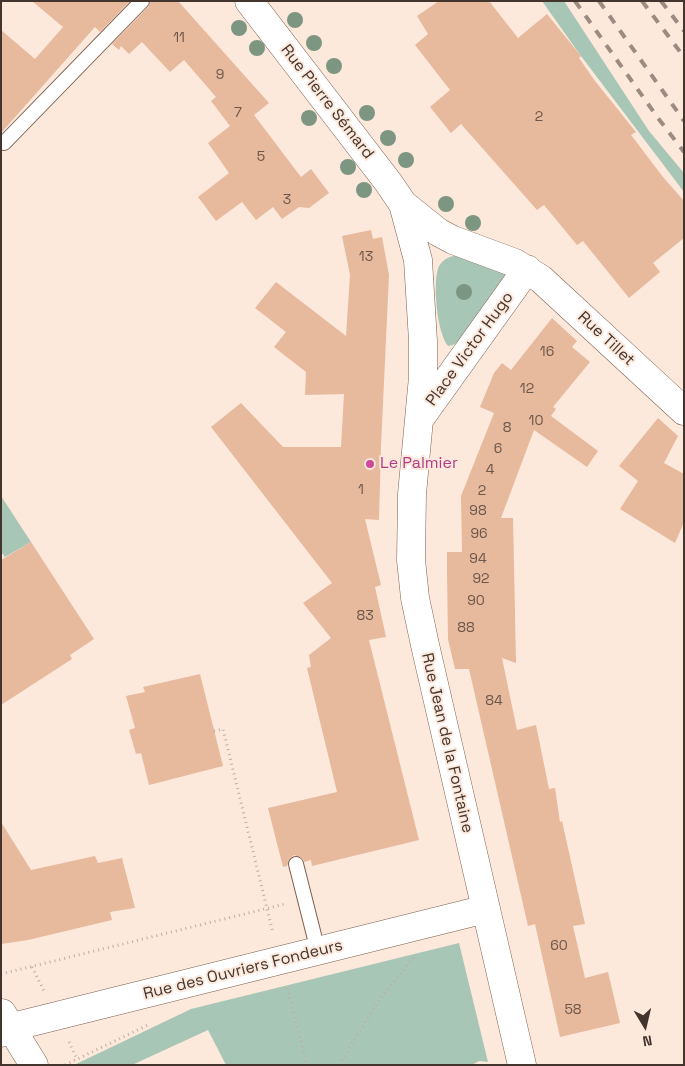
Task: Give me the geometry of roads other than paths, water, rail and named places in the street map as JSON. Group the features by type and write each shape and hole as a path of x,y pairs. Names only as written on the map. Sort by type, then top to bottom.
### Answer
{"street":[{"name":"Rue Pierre Sémard","path":"249,1 403,204"},
{"path":"403,204 438,232 453,240 527,269"},
{"name":"Place Victor Hugo","path":"403,204 418,260 424,360 421,418"},
{"name":"Place Victor Hugo","path":"421,418 527,269"},
{"name":"Rue Tillet","path":"527,269 555,291 684,411"},
{"name":"Rue Jean de la Fontaine","path":"421,418 412,494 411,560 419,620 522,1065"},
{"name":"Rue des Ouvriers Fondeurs","path":"5,1024 318,951 486,908"},
{"path":"5,1024 34,1065"}],"lane":[{"path":"4,142 142,1"},
{"path":"296,864 318,951"}],"railway":[{"path":"575,1 684,152"},
{"path":"599,1 684,121"},
{"path":"642,1 684,57"},
{"path":"661,1 684,31"}],"place":[{"name":"Le Palmier","path":"370,464"}]}
